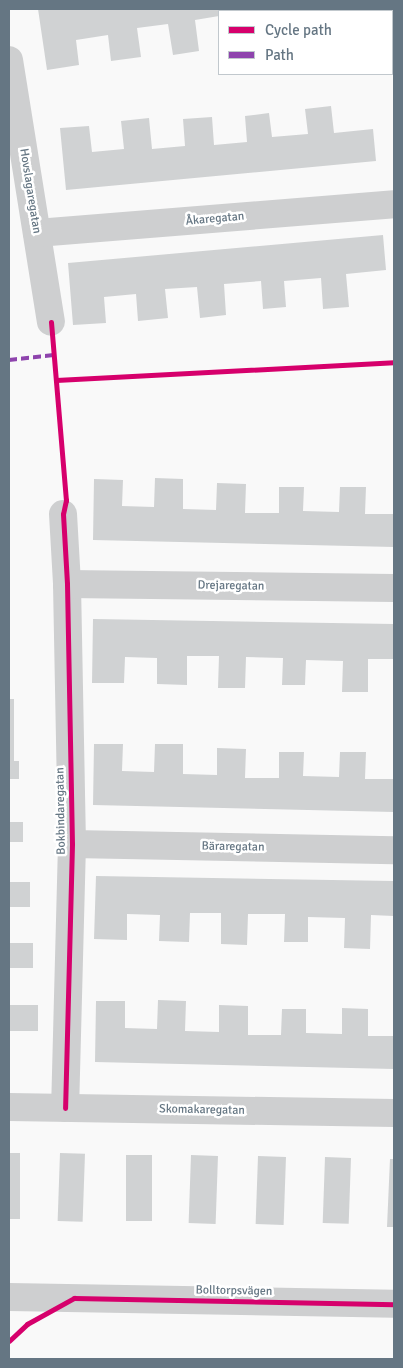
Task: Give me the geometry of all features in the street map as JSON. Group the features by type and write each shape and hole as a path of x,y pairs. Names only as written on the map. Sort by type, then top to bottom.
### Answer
{"street":[{"name":"Hovslagaregatan","path":"9,60 51,322"},
{"name":"Åkaregatan","path":"37,233 394,204"},
{"name":"Bokbindaregatan","path":"64,514 72,844 65,1108"},
{"name":"Drejaregatan","path":"67,584 394,588"},
{"name":"Bäraregatan","path":"72,844 394,850"},
{"name":"Skomakaregatan","path":"9,1107 394,1113"},
{"name":"Bolltorpsvägen","path":"9,1296 394,1304"}],"building":[{"path":"38,9 279,9 218,10 218,16 195,20 199,51 173,55 168,24 137,28 141,57 111,61 108,35 76,40 79,65 47,70"},
{"path":"291,9 317,9 317,10"},
{"path":"331,106 334,133 373,129 376,161 66,190 60,128 89,126 92,152 124,149 121,121 149,118 152,149 185,146 183,119 212,117 214,145 247,142 245,116 269,113 272,137 308,134 305,109"},
{"path":"383,235 386,270 346,274 349,307 323,309 321,278 284,281 286,307 263,309 261,281 224,284 226,315 200,318 197,287 165,289 168,318 138,321 136,294 104,297 106,323 73,325 68,263"},
{"path":"155,478 183,479 183,509 216,510 217,483 246,484 245,513 279,513 279,487 304,487 303,511 339,512 340,487 366,487 365,514 394,514 394,547 93,540 94,479 123,480 122,506 154,507"},
{"path":"93,619 394,624 394,659 368,659 368,692 342,692 343,661 306,660 305,685 282,685 283,658 246,657 245,688 218,688 219,656 187,656 187,685 157,684 157,658 125,657 124,683 92,683"},
{"path":"9,699 14,699 14,761 19,761 19,779 9,779"},
{"path":"94,744 123,744 122,771 154,772 155,744 183,744 183,774 217,775 217,748 246,749 245,778 279,778 279,752 304,752 303,776 339,777 340,752 366,752 365,779 394,779 394,812 93,805"},
{"path":"9,822 23,822 23,842 9,842"},
{"path":"96,876 394,881 394,916 371,915 370,949 344,948 345,918 308,917 308,942 284,942 285,914 248,914 247,945 221,944 221,913 190,913 189,942 159,941 160,915 127,914 127,940 94,939"},
{"path":"9,882 30,882 30,907 9,907"},
{"path":"9,943 33,943 33,968 9,968"},
{"path":"158,1000 186,1001 185,1031 219,1032 219,1005 248,1006 248,1035 281,1035 282,1009 306,1009 306,1033 342,1034 342,1008 368,1009 368,1036 394,1036 394,1069 95,1062 96,1001 125,1001 125,1028 157,1029"},
{"path":"9,1005 38,1005 38,1031 9,1031"},
{"path":"9,1153 20,1153 20,1219 9,1219"},
{"path":"60,1153 85,1154 83,1222 58,1221"},
{"path":"126,1155 152,1155 152,1221 126,1221"},
{"path":"191,1155 218,1156 216,1224 189,1223"},
{"path":"258,1156 286,1157 284,1225 256,1224"},
{"path":"325,1157 351,1158 349,1224 323,1223"},
{"path":"390,1159 394,1159 394,1227 387,1227"}],"marked path":[{"path":"9,360 54,355"}],"cycle path":[{"path":"51,322 66,500 63,514 67,584 72,844 65,1108"},
{"path":"56,380 394,362"},
{"path":"9,1341 27,1324 74,1298 394,1304"}]}
